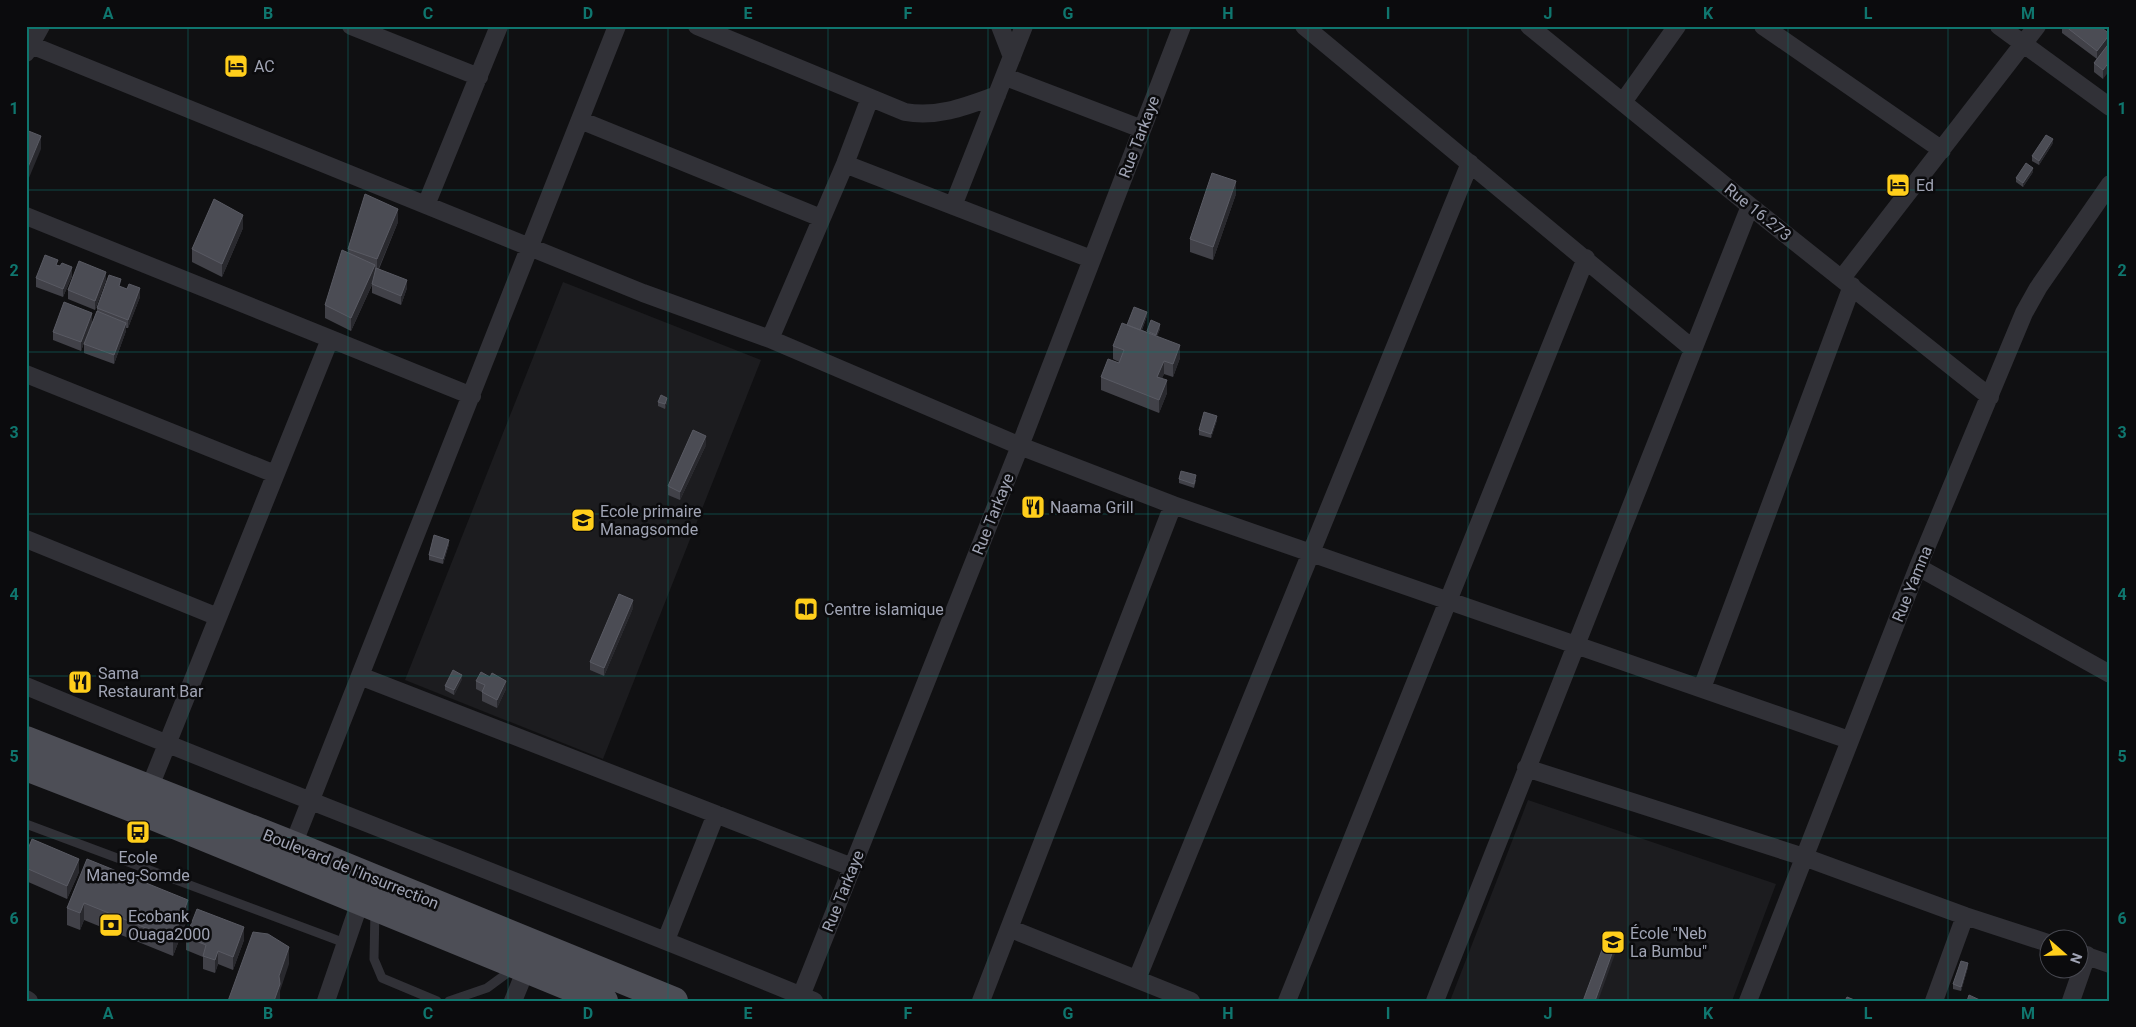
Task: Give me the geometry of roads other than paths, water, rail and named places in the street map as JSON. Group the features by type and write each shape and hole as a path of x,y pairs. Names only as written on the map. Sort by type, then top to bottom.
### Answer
{"main road":[{"name":"Boulevard de l'Insurrection","path":"26,740 293,845 368,895 522,967 604,1001"},
{"name":"Boulevard de l'Insurrection","path":"26,768 368,895 674,1001"}],"street":[{"path":"41,26 28,47 643,293 770,339 1020,446 1173,504 1849,740"},
{"path":"351,26 479,77"},
{"path":"426,206 499,26"},
{"path":"293,845 618,26"},
{"path":"697,26 870,98 905,112 918,115 950,111 997,95"},
{"path":"1000,26 1012,57"},
{"path":"953,206 1006,77 1024,26"},
{"name":"Rue Tarkaye","path":"805,999 852,867 1020,446 1182,26"},
{"path":"1304,26 1586,258 1693,349"},
{"name":"Rue 16.273","path":"1529,26 1750,206 1990,397"},
{"path":"1623,102 1677,26"},
{"path":"1763,26 1942,150"},
{"path":"1999,26 2110,107"},
{"path":"1702,688 1847,282 1942,150 2037,26"},
{"path":"1006,77 1142,129"},
{"path":"770,339 845,164 870,98"},
{"path":"580,120 821,218"},
{"path":"1137,979 1470,163"},
{"path":"845,164 1091,259"},
{"name":"Rue Yamna","path":"1748,1001 1918,567 2024,313 2038,288 2110,184"},
{"path":"1435,1001 1750,206"},
{"path":"26,216 472,396"},
{"path":"1287,1001 1586,258"},
{"path":"149,789 330,339"},
{"path":"26,374 275,474"},
{"path":"981,1001 1011,929 1173,504"},
{"path":"26,540 218,617"},
{"path":"1918,567 2110,674"},
{"path":"360,676 852,867"},
{"path":"26,686 310,801 666,940 805,999"},
{"path":"1526,768 1804,858 1965,916 2038,940"},
{"path":"666,940 716,814"},
{"path":"326,1001 345,943 368,895"},
{"path":"1934,1001 1965,916"},
{"path":"1011,929 1191,1001"},
{"path":"2088,956 2110,964"},
{"path":"513,1001 522,967"},
{"path":"2071,1001 2076,980"}],"lane":[{"path":"26,824 345,943"},
{"path":"368,895 374,959 382,978 437,1001"},
{"path":"449,1001 486,988 522,967"}],"place":[{"name":"AC","path":"236,66"},
{"name":"Ed","path":"1898,185"},
{"name":"Naama Grill","path":"1033,507"},
{"name":"Ecole primaire Managsomde","path":"583,520"},
{"name":"Centre islamique","path":"806,609"},
{"name":"Sama Restaurant Bar","path":"80,682"},
{"name":"Ecole Maneg-Somde","path":"138,832"},
{"name":"Ecobank Ouaga2000","path":"111,925"},
{"name":"École \"Neb La Bumbu\"","path":"1613,942"}]}
